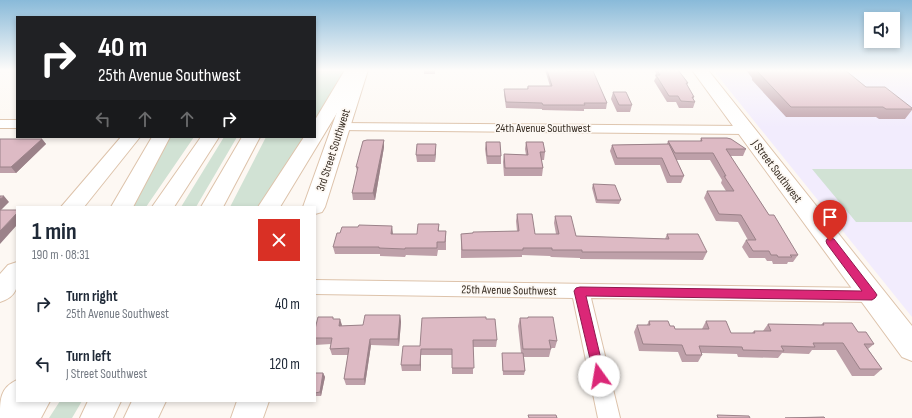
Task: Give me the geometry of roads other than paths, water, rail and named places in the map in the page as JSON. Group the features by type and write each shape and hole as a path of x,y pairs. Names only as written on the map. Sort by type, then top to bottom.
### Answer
{"main road":[{"path":"316,132 342,90"},
{"name":"3rd Street Southwest","path":"314,206 353,90"},
{"name":"J Street Southwest","path":"715,90 912,348"},
{"path":"73,206 130,138"},
{"path":"123,206 160,138"},
{"path":"164,206 209,138"},
{"path":"213,206 250,138"},
{"path":"270,206 312,138"},
{"path":"4,418 16,397"},
{"path":"22,418 33,402"},
{"path":"96,418 104,402"},
{"path":"140,418 149,402"},
{"path":"248,418 253,402"}],"street":[{"path":"0,124 16,124"},
{"name":"24th Avenue Southwest","path":"340,127 746,130"},
{"name":"25th Avenue Southwest","path":"316,287 872,295"},
{"path":"580,291 609,418"}]}
